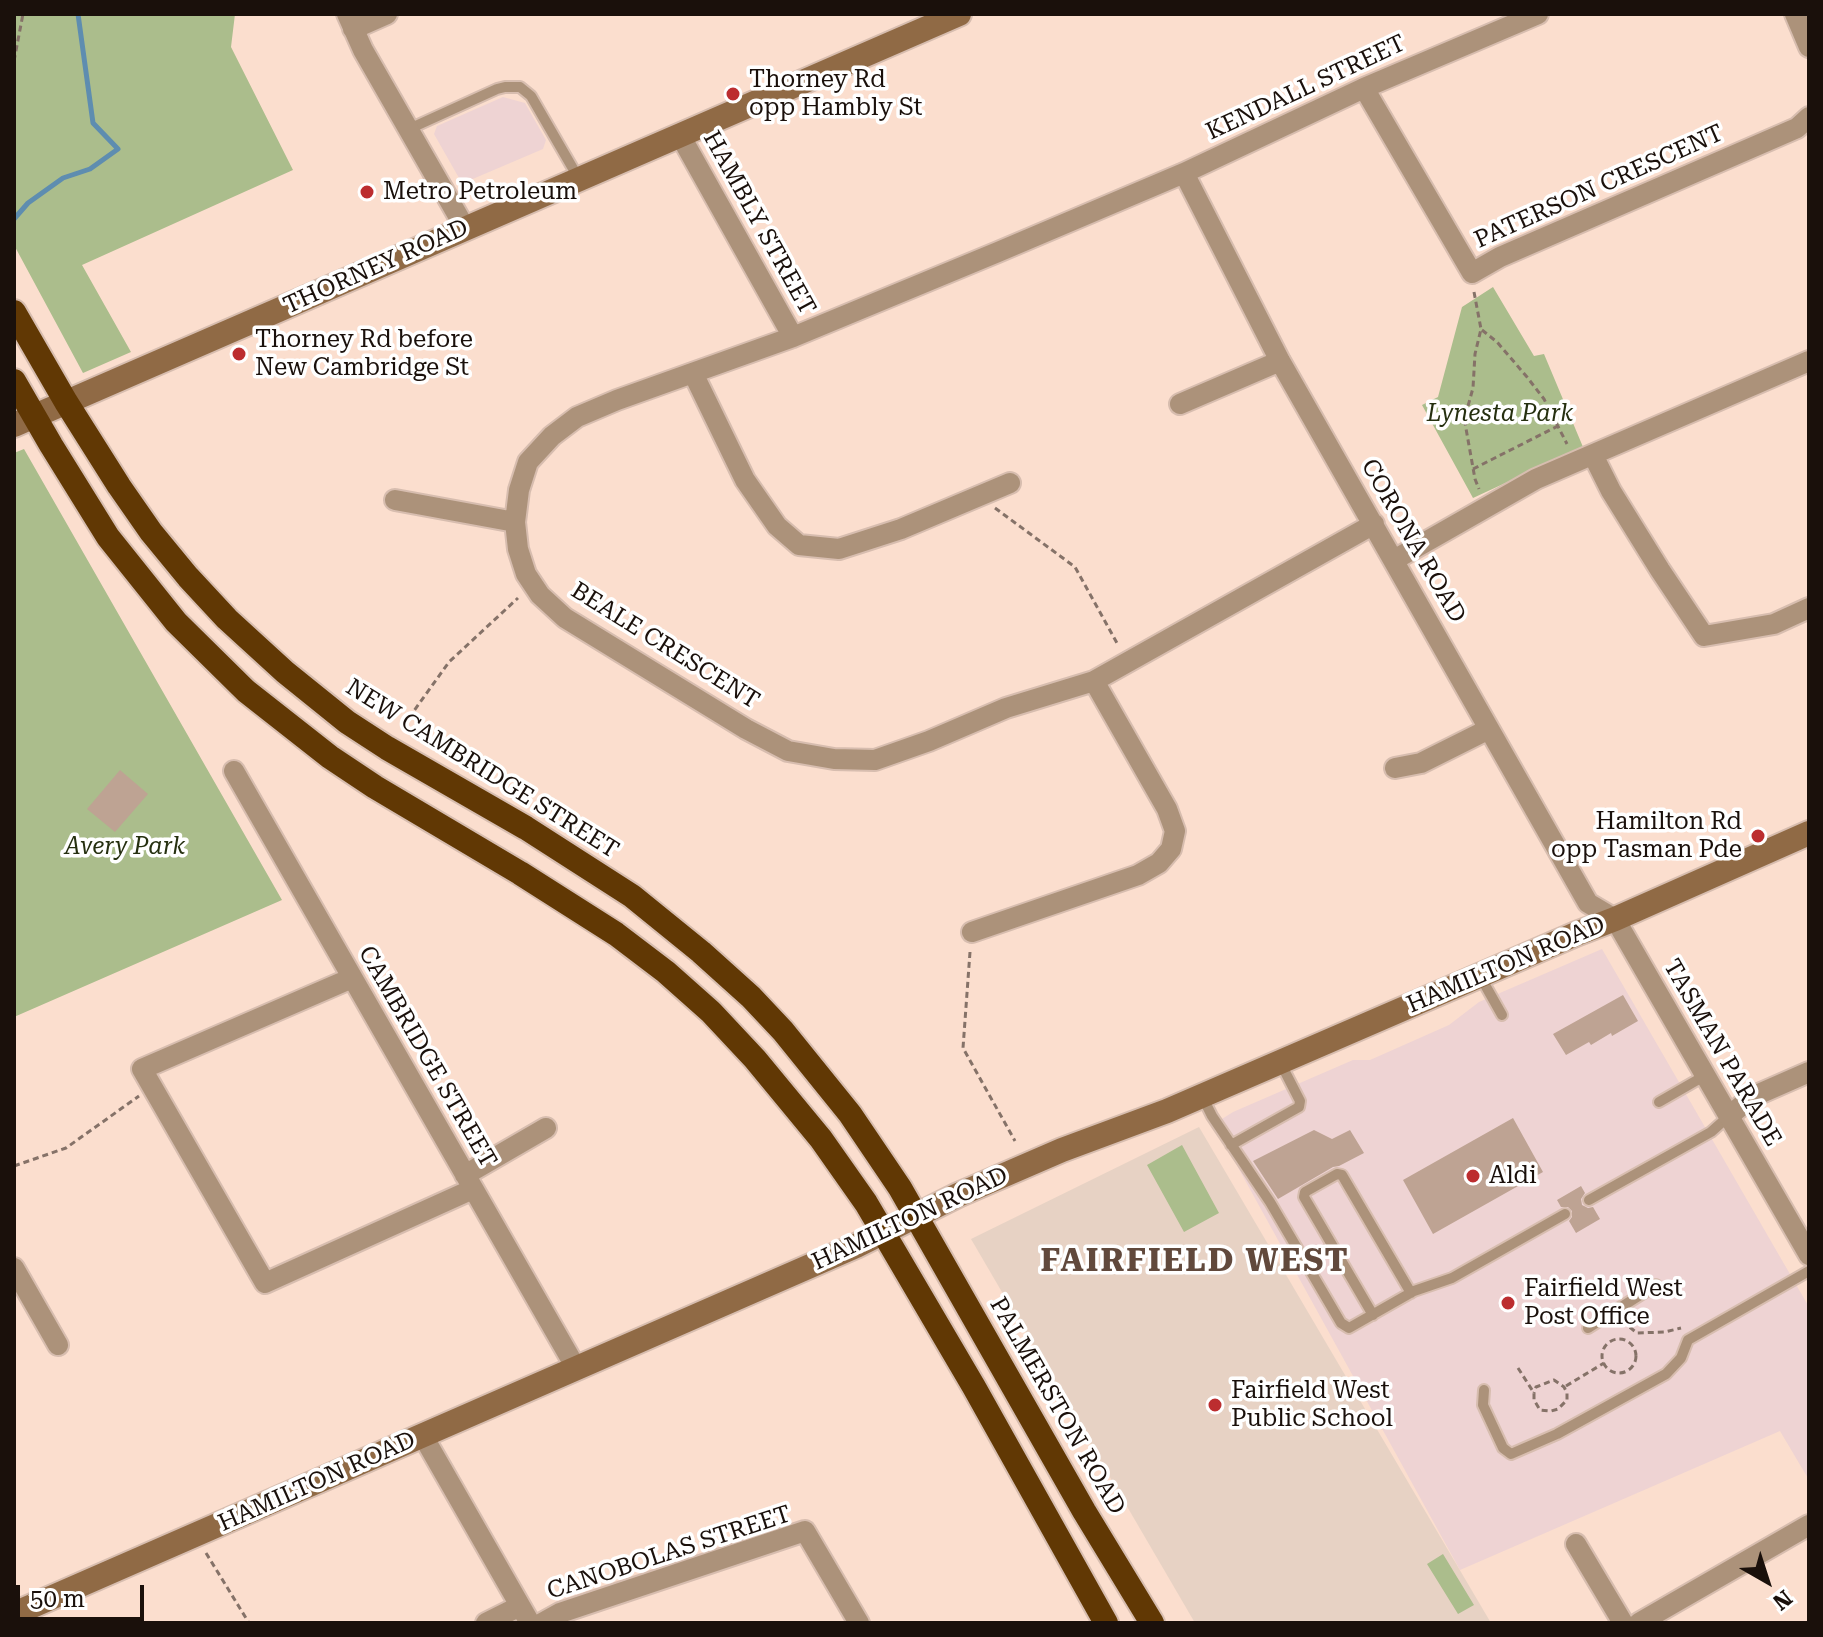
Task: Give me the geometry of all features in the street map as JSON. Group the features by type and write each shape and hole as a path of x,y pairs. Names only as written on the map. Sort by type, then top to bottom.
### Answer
{"highway":[{"name":"NEW CAMBRIDGE STREET","path":"14,312 119,486 151,532 227,619 285,672 347,722 580,862 632,896 701,952 751,997 815,1069 871,1143 916,1215"},
{"path":"14,381 24,421 108,537 157,601 246,691 280,720 375,787 616,934 666,972 729,1030 821,1139 866,1203 974,1387 1106,1623"},
{"name":"PALMERSTON ROAD","path":"916,1215 1084,1511 1152,1623"}],"main road":[{"name":"THORNEY ROAD","path":"24,421 959,14"},
{"name":"HAMILTON ROAD","path":"14,1614 883,1233 958,1195 1062,1150 1167,1111 1809,833"}],"street":[{"path":"387,14 350,22 465,228"},
{"name":"KENDALL STREET","path":"1184,173 1364,88 1538,14"},
{"path":"1795,14 1809,47"},
{"name":"PATERSON CRESCENT","path":"1364,88 1472,273 1500,257 1797,128 1809,117"},
{"name":"HAMBLY STREET","path":"680,135 793,337"},
{"name":"BEALE CRESCENT","path":"1184,173 793,337 577,417 552,436 528,462 519,490 515,522 518,549 526,574 540,595 565,618 746,729 788,751 834,759 875,760 1006,708 1094,681 1374,524"},
{"name":"CORONA ROAD","path":"1184,173 1280,361 1588,903 1615,919"},
{"path":"1180,404 1280,361"},
{"path":"1394,560 1536,479 1809,361"},
{"path":"693,373 745,480 777,526 799,545 839,549 901,529 1010,483"},
{"path":"1585,458 1611,491 1704,636 1774,624 1809,608"},
{"path":"395,500 515,522"},
{"path":"972,932 1138,875 1159,863 1171,849 1175,831 1167,809 1094,681"},
{"path":"1395,768 1421,763 1489,729"},
{"name":"CAMBRIDGE STREET","path":"234,771 576,1368"},
{"name":"TASMAN PARADE","path":"1615,919 1809,1255"},
{"path":"352,978 142,1069 265,1283 469,1182 546,1128"},
{"path":"1729,1116 1752,1097 1809,1072"},
{"path":"14,1268 58,1345"},
{"path":"423,1436 525,1614 486,1623"},
{"path":"1639,1623 1809,1525"},
{"name":"CANOBOLAS STREET","path":"542,1623 560,1613 805,1531 859,1623"},
{"path":"1576,1544 1623,1623"}],"lane":[{"path":"409,129 497,89 520,87 531,96 579,179"},
{"path":"1480,976 1502,1015"},
{"path":"1231,1145 1299,1107 1300,1101 1280,1062"},
{"path":"1659,1102 1706,1075"},
{"path":"1202,1096 1270,1202 1341,1323 1349,1328 1423,1287 1452,1278 1565,1214"},
{"path":"1589,1200 1711,1132 1729,1116"},
{"path":"1373,1315 1304,1197 1305,1192 1337,1174 1342,1175 1411,1293"},
{"path":"1484,1390 1483,1405 1503,1448 1511,1454 1557,1434 1666,1374 1681,1358 1688,1340 1809,1271"},
{"path":"1588,1328 1656,1285"}],"path":[{"path":"14,61 23,14"},
{"path":"1472,273 1481,329 1465,423 1475,479 1487,507"},
{"path":"1481,329 1497,342 1527,377 1544,399 1558,426 1585,458"},
{"path":"1473,469 1558,426"},
{"path":"979,496 1075,567 1128,662"},
{"path":"403,726 449,662 533,584"},
{"path":"972,932 963,1048 1015,1141"},
{"path":"14,1166 66,1148 141,1095"},
{"path":"1613,1313 1637,1333 1681,1328"},
{"path":"1615,1339 1623,1339 1634,1347 1636,1360 1629,1370 1618,1373 1604,1363 1604,1349 1615,1339"},
{"path":"1564,1387 1604,1363"},
{"path":"1518,1368 1534,1393"},
{"path":"1554,1380 1564,1387 1567,1400 1558,1409 1540,1410 1534,1393 1536,1387 1554,1380"},
{"path":"206,1553 249,1623"}],"shaded area":[{"path":"503,97 525,103 546,140 543,149 468,181 459,178 434,134 437,126"},
{"path":"1602,949 1809,1307 1809,1480 1780,1431 1460,1570 1214,1124 1233,1112 1353,1060 1370,1060 1449,1025 1479,1002"},
{"name":"Fairfield West Public School","path":"1199,1127 1491,1623 1195,1623 971,1239"}],"green space":[{"path":"14,14 235,14 231,47 293,170 82,265 131,352 83,373 14,245"},
{"name":"Lynesta Park","path":"1493,287 1534,356 1544,354 1583,447 1473,498 1422,405 1438,397 1462,307"},
{"name":"Avery Park","path":"24,449 282,900 14,1017 14,453"},
{"path":"1182,1145 1219,1213 1184,1232 1147,1165"},
{"path":"1443,1554 1474,1605 1458,1614 1427,1564"}],"building":[{"path":"120,770 148,794 115,832 87,809"},
{"path":"1623,995 1638,1021 1612,1036 1611,1033 1591,1045 1589,1042 1566,1055 1553,1034"},
{"name":"Aldi","path":"1513,1118 1543,1172 1433,1234 1403,1180"},
{"path":"1314,1130 1332,1139 1350,1130 1364,1153 1278,1199 1253,1161"},
{"path":"1581,1186 1585,1193 1581,1199 1582,1205 1593,1207 1600,1219 1576,1233 1569,1221 1572,1211 1561,1207 1557,1200"}],"waterway":[{"path":"14,219 28,203 63,178 90,169 118,149 93,123 78,14"}],"place":[{"name":"Thorney Rd opp Hambly St","path":"733,94"},
{"name":"Metro Petroleum","path":"367,192"},
{"name":"Thorney Rd before New Cambridge St","path":"239,354"},
{"name":"Hamilton Rd opp Tasman Pde","path":"1758,836"},
{"name":"Aldi","path":"1473,1176"},
{"name":"Fairfield West Post Office","path":"1508,1303"},
{"name":"Fairfield West Public School","path":"1215,1405"}],"district":[{"name":"FAIRFIELD WEST","path":"1195,1262"}]}
